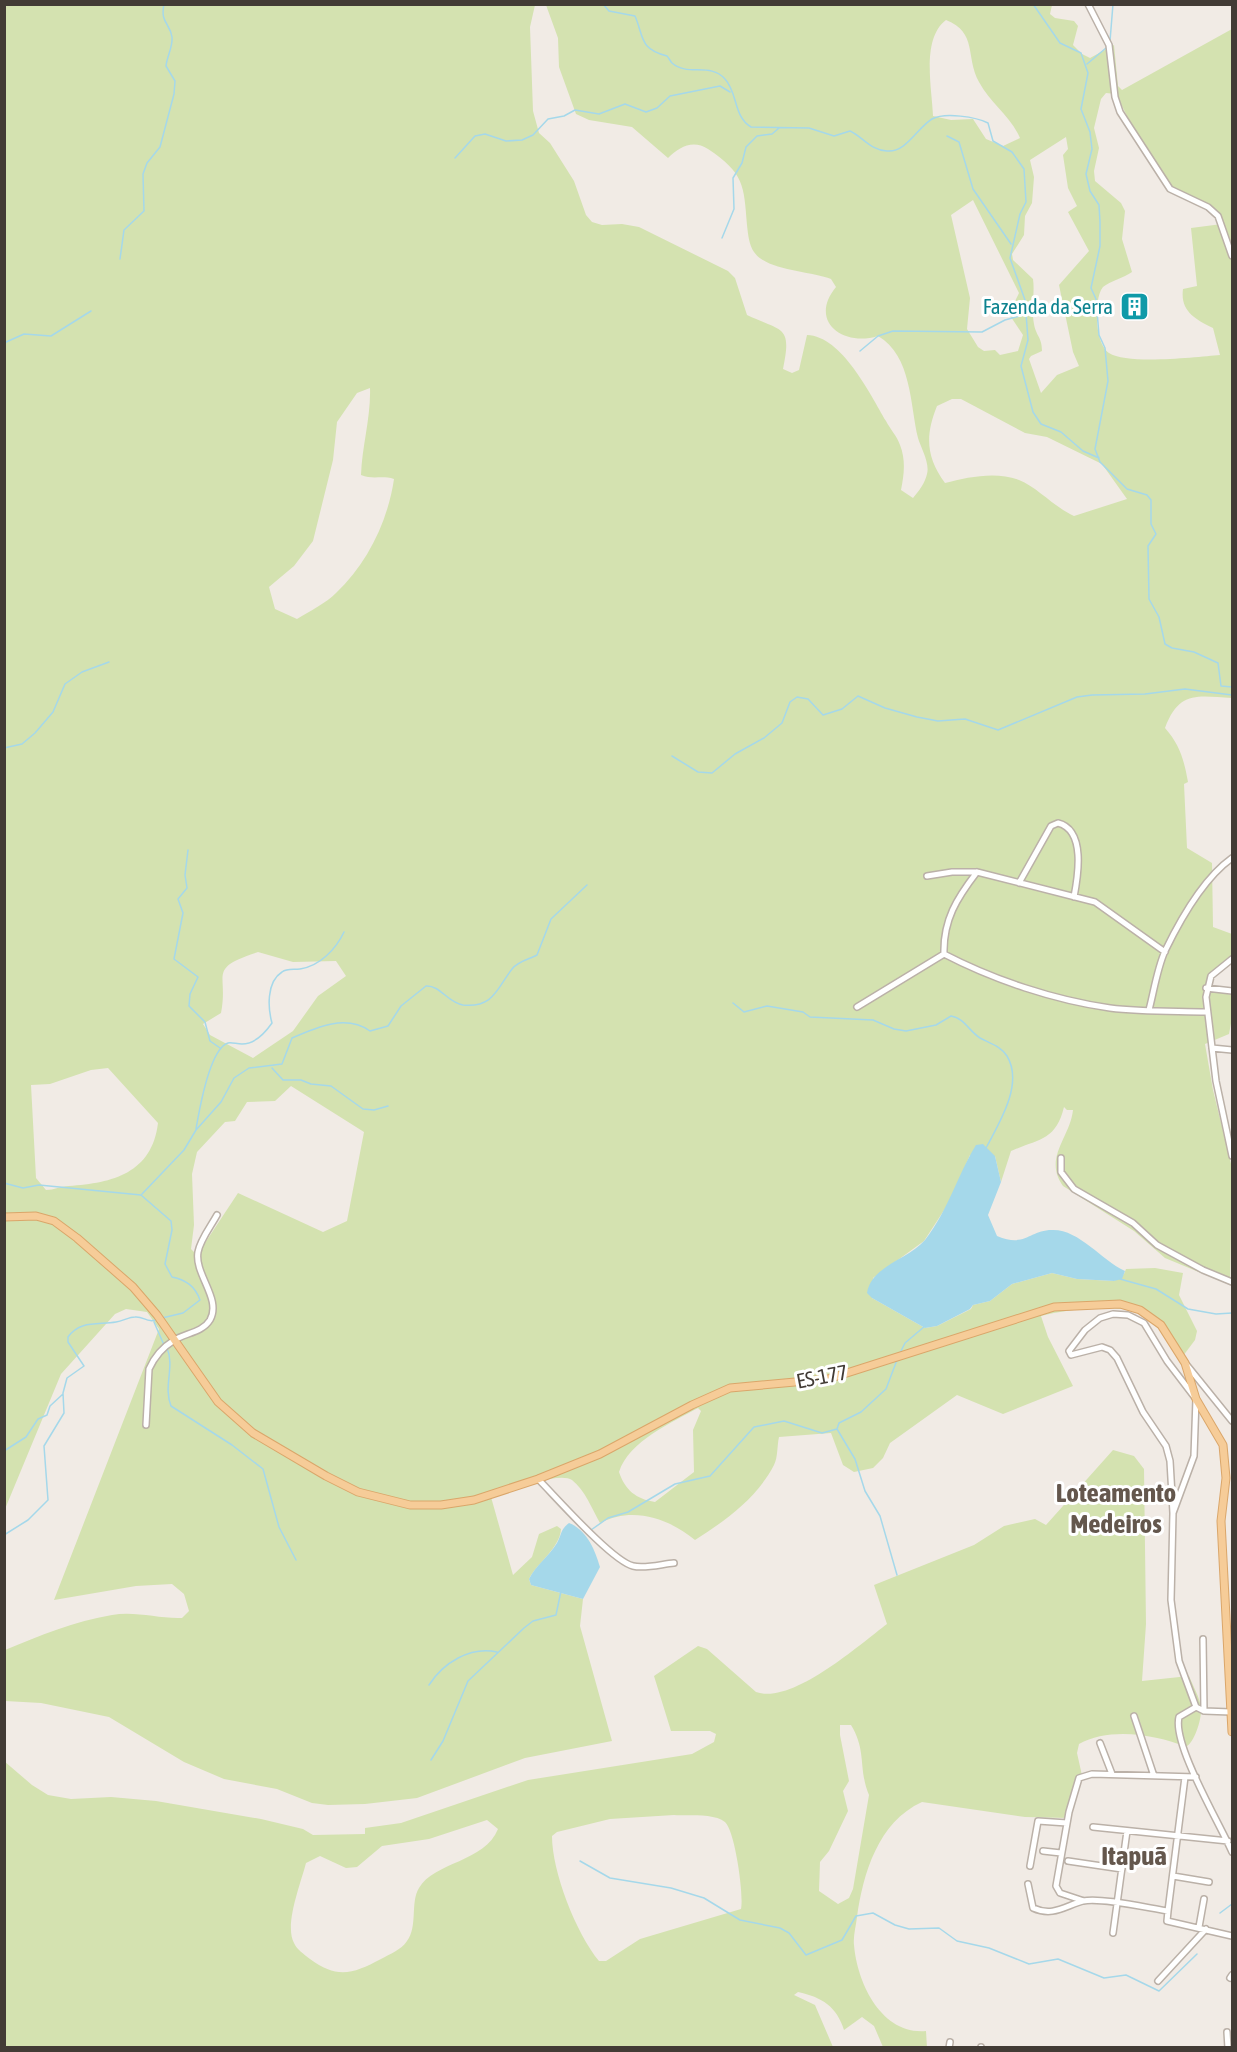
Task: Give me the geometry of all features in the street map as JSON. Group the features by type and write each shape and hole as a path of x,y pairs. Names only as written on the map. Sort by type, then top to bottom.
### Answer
{"main road":[{"name":"ES-177","path":"4,1217 36,1216 54,1221 133,1287 218,1402 253,1433 358,1492 410,1505 441,1505 474,1500 538,1479 600,1454 692,1405 730,1388 828,1379 1054,1307 1120,1304 1140,1310 1161,1325 1185,1363 1196,1399 1215,1427 1226,1459 1221,1521 1233,1732"}],"street":[{"path":"1088,4 1112,56 1115,97 1120,112 1170,189 1208,207 1218,216 1233,256"},
{"path":"1019,883 1051,826 1058,823 1066,825 1074,835 1079,868 1074,897"},
{"path":"1149,1010 1165,952 1198,893 1220,867 1233,858"},
{"path":"927,876 952,872 977,872 1095,903 1165,952"},
{"path":"944,954 944,932 955,900 977,872"},
{"path":"857,1007 944,954"},
{"path":"944,954 1010,981 1110,1008 1206,1012"},
{"path":"1233,959 1211,976 1206,988 1206,1012 1233,1156"},
{"path":"1206,988 1233,991"},
{"path":"1212,1048 1233,1050"},
{"path":"1061,1158 1061,1172 1074,1189 1133,1223 1157,1245 1203,1270 1233,1282"},
{"path":"146,1425 149,1369 159,1353 174,1341 203,1328 210,1320 212,1304 198,1260 198,1251 217,1215"},
{"path":"1173,1514 1194,1456 1196,1399 1167,1361 1144,1323 1128,1315 1113,1314 1100,1318 1085,1330 1069,1351 1071,1355 1102,1347 1110,1350 1117,1358 1143,1412 1166,1446 1170,1461 1173,1514 1171,1600 1179,1661 1196,1707 1204,1711 1231,1712"},
{"path":"1185,1363 1233,1421"},
{"path":"538,1479 600,1544 627,1564 641,1567 674,1563"},
{"path":"1203,1639 1204,1711"},
{"path":"1231,1690 1233,1674"},
{"path":"1196,1707 1183,1713 1178,1722 1196,1777 1233,1852"},
{"path":"1134,1716 1154,1776"},
{"path":"1100,1743 1112,1774"},
{"path":"1168,1911 1084,1901 1058,1890 1057,1874 1067,1823 1079,1778 1083,1775 1196,1777"},
{"path":"1185,1777 1167,1921 1233,1936"},
{"path":"1030,1866 1038,1821 1067,1823"},
{"path":"1093,1827 1228,1841"},
{"path":"1113,1933 1127,1831"},
{"path":"1043,1851 1061,1853"},
{"path":"1068,1861 1122,1869"},
{"path":"1173,1876 1209,1882"},
{"path":"1028,1884 1033,1908 1041,1912 1067,1909 1084,1901"},
{"path":"1199,1927 1204,1899"},
{"path":"1158,1981 1206,1929"},
{"path":"1227,2032 1228,2048"}],"green space":[{"path":"5,5 535,5 530,27 533,111 539,133 550,143 574,181 586,215 592,222 602,225 622,224 639,227 728,271 735,278 747,315 777,328 785,337 786,355 783,369 792,373 799,370 807,335 820,338 832,345 854,368 897,439 904,462 901,490 913,498 925,481 928,470 918,438 908,382 897,356 889,345 878,336 853,338 833,328 826,311 828,299 836,287 831,279 779,267 760,258 754,252 749,239 745,200 740,181 729,165 708,149 697,145 686,146 668,158 632,127 589,120 576,114 559,67 558,38 546,5 1052,5 1050,14 1055,18 1074,21 1078,26 1073,45 1082,54 1090,58 1114,45 1118,86 1122,90 1232,29 1232,698 1209,696 1183,701 1165,728 1181,753 1188,782 1184,784 1187,848 1212,863 1213,927 1232,934 1232,956 1221,965 1210,981 1213,991 1232,995 1229,1034 1205,1044 1213,1090 1232,1168 1230,1285 1165,1258 1134,1231 1063,1186 1058,1176 1057,1157 1073,1110 1067,1110 1064,1107 1061,1118 1051,1133 1038,1141 1011,1151 1001,1182 995,1156 970,1155 950,1201 924,1241 873,1278 872,1298 925,1328 937,1326 971,1309 973,1305 990,1301 1012,1284 1052,1273 1077,1279 1114,1281 1124,1274 1126,1269 1155,1268 1183,1273 1179,1295 1197,1331 1195,1340 1183,1356 1158,1324 1138,1312 1095,1308 1041,1316 1048,1337 1073,1386 1003,1414 957,1395 890,1443 883,1458 873,1468 854,1472 843,1465 831,1433 779,1437 775,1462 759,1488 729,1517 695,1540 662,1520 650,1517 625,1515 600,1523 581,1489 572,1480 565,1478 545,1480 491,1497 513,1575 532,1557 539,1534 557,1526 561,1529 557,1543 529,1579 531,1585 583,1599 580,1626 612,1741 525,1758 417,1798 365,1804 312,1803 277,1789 224,1779 184,1762 109,1717 41,1703 5,1701 5,1650 84,1621 112,1615 182,1618 189,1611 184,1594 172,1584 136,1586 54,1600 159,1329 147,1312 126,1309 115,1314 61,1374 5,1509","holes":["946,20 963,32 967,38 979,82 1011,122 1020,138 1003,146 986,139 973,119 951,120 933,116 930,78 933,39 938,28","1106,93 1116,94 1137,136 1171,186 1219,213 1222,224 1191,228 1197,286 1183,289 1183,297 1186,309 1213,328 1220,355 1131,359 1118,357 1103,347 1097,323 1100,294 1103,287 1132,272 1122,239 1125,211 1121,203 1095,181 1094,171 1099,148 1094,128 1101,99","1066,137 1068,149 1063,155 1068,188 1077,206 1068,212 1089,251 1059,285 1073,352 1079,366 1057,375 1041,393 1029,359 1042,351 1033,318 1033,279 1013,260 1012,254 1024,235 1025,216 1032,203 1034,177 1030,160","973,200 1019,293 1009,314 1023,335 1018,351 1000,355 995,350 984,351 978,347 967,329 970,298 951,215","370,388 361,475 394,479 391,495 381,526 357,569 332,597 297,619 275,609 269,587 294,566 313,541 333,460 337,422 357,393","952,399 961,399 1025,433 1047,437 1102,464 1127,499 1074,516 1026,483 1010,477 982,476 945,483 931,455 929,446 937,406","258,952 293,962 336,961 346,976 318,996 293,1031 253,1058 210,1035 203,1024 221,1013 223,974 231,963","108,1068 158,1123 148,1154 139,1164 115,1178 46,1190 36,1178 31,1085 50,1084 91,1070","291,1086 364,1132 347,1221 323,1232 238,1193 197,1255 191,1249 194,1225 192,1174 197,1152 225,1122 235,1121 247,1102 275,1101","698,1408 701,1411 693,1430 694,1472 655,1502 642,1499 632,1493 624,1484 619,1472 632,1451 664,1427"]},
{"path":"1113,1450 1134,1456 1144,1469 1146,1624 1142,1681 1189,1676 1200,1704 1199,1723 1195,1735 1186,1747 1174,1742 1132,1734 1104,1735 1079,1744 1077,1753 1083,1780 1078,1784 1068,1818 1025,1817 922,1802 894,1822 875,1851 864,1884 854,1935 856,1959 866,1990 874,2003 896,2024 910,2030 926,2031 927,2048 883,2047 874,2026 862,2017 844,2030 837,2015 827,2004 798,1992 794,1995 815,2005 833,2047 5,2047 4,1761 32,1785 48,1795 71,1799 111,1797 156,1801 261,1819 303,1829 313,1835 365,1834 365,1828 401,1823 528,1780 692,1754 714,1742 716,1734 710,1731 671,1731 654,1676 698,1646 707,1649 756,1692 771,1694 788,1690 824,1671 887,1624 874,1585 974,1545 1004,1526 1035,1519 1046,1525","holes":["840,1725 851,1725 856,1734 869,1795 853,1889 849,1898 838,1904 819,1891 820,1862 829,1851 848,1811 843,1791 849,1781","693,1815 714,1817 725,1822 732,1837 738,1864 741,1909 640,1939 606,1961 599,1961 582,1935 567,1901 556,1867 552,1836 557,1832 610,1819","487,1820 498,1829 482,1848 426,1879 416,1894 410,1935 405,1944 395,1952 362,1968 337,1972 320,1965 297,1948 291,1935 292,1915 306,1863 320,1856 346,1868 357,1867 382,1846 429,1839"]}],"water":[{"path":"983,1144 995,1156 1001,1182 988,1215 997,1236 1015,1240 1052,1230 1071,1234 1125,1271 1122,1279 1114,1281 1077,1279 1052,1273 1012,1284 990,1301 973,1305 970,1309 937,1326 925,1328 872,1298 867,1293 870,1284 883,1269 925,1240 940,1217 976,1145"},
{"path":"569,1523 581,1530 593,1547 600,1567 583,1599 531,1585 529,1579 554,1548"}],"waterway":[{"path":"120,259 124,230 144,211 143,174 147,163 160,147 174,94 175,81 166,66 172,37 163,15 164,4"},
{"path":"603,4 609,11 635,16 647,46 667,56 678,67 713,71 719,74 729,85 741,117 751,127 809,128 834,136 850,131 871,146 894,151 906,144 932,119 938,117 960,116 988,123 993,141 1012,152 1024,169 1026,202 1020,214 1010,258 1025,300 1028,340 1021,366 1033,412 1041,424 1061,432 1083,451 1099,458"},
{"path":"1033,4 1060,43 1081,53 1088,73 1081,109 1090,132 1092,149 1086,174 1090,191 1099,205 1100,222 1100,246 1091,288 1096,299 1099,335 1105,348 1108,381 1095,449 1100,462 1127,489 1147,495 1151,500 1151,524 1156,534 1148,546 1149,599 1159,617 1165,644 1172,648 1194,652 1218,663 1221,686 1232,687"},
{"path":"1110,41 1113,4"},
{"path":"1087,64 1106,48"},
{"path":"455,158 475,136 485,134 506,141 522,140 533,135 548,119 564,116 575,110 599,114 625,104 646,112 657,108 670,96 720,86 730,92"},
{"path":"722,238 734,209 733,178 742,163 746,147 757,136 772,134 779,128"},
{"path":"947,136 959,142 973,189 1011,244"},
{"path":"4,343 24,334 51,336 91,311"},
{"path":"860,351 878,336 893,331 982,332 1005,320 1023,315"},
{"path":"4,748 22,744 35,733 53,712 65,684 82,672 109,662"},
{"path":"672,756 698,772 712,773 735,754 764,738 782,723 790,702 797,697 808,699 823,715 842,709 858,696 885,708 917,717 938,721 965,719 998,730 1077,697 1145,694 1185,689 1232,695"},
{"path":"188,850 185,875 187,888 178,899 183,913 174,959 198,977 190,994 189,1006 205,1022 210,1041 220,1048"},
{"path":"142,1194 184,1150 196,1130 221,1102 234,1078 249,1068 282,1064 292,1038 321,1026 351,1023 370,1031 388,1026 401,1006 426,986 436,988 458,1004 473,1005 488,1000 515,966 537,955 551,919 587,885"},
{"path":"196,1129 210,1068 221,1048 228,1043 251,1042 263,1034 272,1023 270,996 277,976 286,970 300,969 321,960 337,945 344,932"},
{"path":"733,1003 744,1012 767,1006 803,1012 810,1017 873,1020 894,1029 906,1031 936,1025 951,1016 956,1017 980,1038 1002,1050 1012,1067 1013,1079 1008,1103 986,1148"},
{"path":"272,1068 283,1080 301,1080 311,1084 331,1086 363,1109 374,1110 388,1106"},
{"path":"4,1183 23,1188 39,1185 141,1195 171,1221 172,1230 165,1264 172,1277 189,1284 200,1300 183,1313 162,1318"},
{"path":"1120,1279 1156,1289 1188,1309 1216,1314 1232,1313"},
{"path":"4,1535 28,1520 48,1500 44,1446 64,1413 63,1393 67,1378 84,1366 68,1342 68,1337 78,1328 90,1324 116,1322 135,1317 151,1321 158,1319"},
{"path":"154,1322 164,1345"},
{"path":"900,1353 905,1343 925,1326"},
{"path":"167,1348 170,1362 168,1391 171,1406 232,1445 263,1469 279,1527 296,1560"},
{"path":"591,1530 608,1518 628,1512 675,1484 710,1476 754,1427 784,1421 822,1433 837,1429 839,1423 861,1412 886,1389 897,1360"},
{"path":"4,1451 26,1437 38,1419 47,1415 50,1406 63,1394"},
{"path":"837,1429 855,1459 865,1491 880,1516 897,1575"},
{"path":"431,1760 443,1741 468,1681 533,1621 556,1615 561,1591"},
{"path":"429,1685 442,1670 458,1658 477,1652 497,1652"},
{"path":"580,1861 610,1878 671,1888 704,1898 740,1920 780,1928 789,1933 806,1955 842,1940 856,1916 873,1913 895,1925 909,1929 939,1928 957,1941 989,1948 1029,1964 1058,1959 1104,1978 1126,1975 1159,1991 1197,1954"},
{"path":"1220,1913 1232,1904"}],"place":[{"name":"Fazenda da Serra","path":"1134,307"}],"district":[{"name":"Loteamento Medeiros","path":"1116,1508"},
{"name":"Itapuã","path":"1134,1856"}]}
